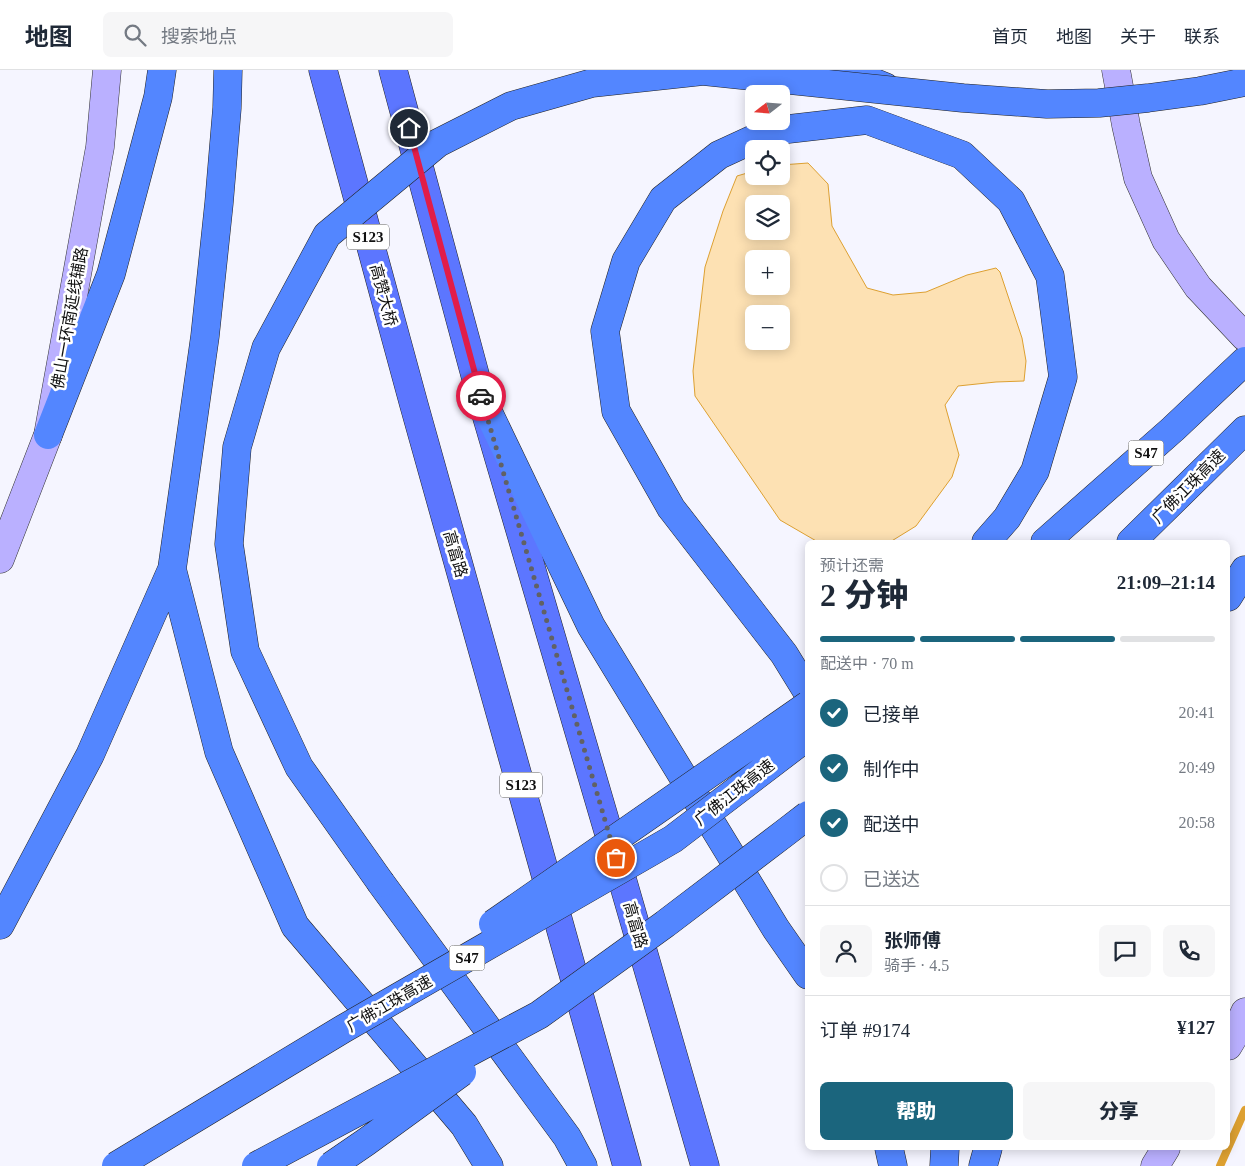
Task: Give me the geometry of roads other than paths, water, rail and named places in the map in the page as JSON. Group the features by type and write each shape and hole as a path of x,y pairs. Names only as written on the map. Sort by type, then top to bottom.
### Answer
{"highway":[{"path":"48,435 111,274 158,97 162,70"},
{"path":"0,925 90,755 172,569 205,336 219,203 228,70"},
{"name":"高赞大桥","path":"323,70 414,405"},
{"path":"393,70 481,397 591,626 776,929 805,971"},
{"path":"844,70 893,91"},
{"path":"583,1166 567,1138 299,767 245,651 229,544 237,447 266,348 327,235 438,143 511,106 592,83 703,71 963,98 1046,104 1099,103 1148,98 1200,91 1245,82"},
{"path":"805,688 784,654 671,508 616,411 606,331 626,261 663,199 719,155 771,132 867,120 962,154 1011,201 1050,276 1063,377 1035,471 1007,518 988,540"},
{"name":"S47","path":"1047,540 1173,429 1245,361"},
{"name":"高富路","path":"481,397 705,1166"},
{"name":"高富路","path":"414,405 626,1166"},
{"name":"广佛江珠高速","path":"1133,540 1245,430"},
{"path":"172,569 218,752 295,926 464,1125 489,1166"},
{"path":"1230,594 1245,570"},
{"path":"343,1029 805,707"},
{"name":"广佛江珠高速","path":"116,1166 343,1029 673,839 805,738"},
{"path":"331,1166 665,924 805,817"},
{"path":"256,1166 539,1014"},
{"path":"890,1150 893,1166"},
{"path":"944,1166 945,1150"},
{"path":"984,1166 988,1150"}],"main road":[{"name":"佛山一环南延线辅路","path":"0,559 48,435 100,147 107,70"},
{"path":"1116,70 1138,178 1166,240 1198,287 1245,337"},
{"path":"1230,1043 1245,1012"},
{"path":"1155,1166 1165,1150"}],"waterway":[{"path":"1230,1144 1245,1110"},
{"path":"1220,1166 1227,1150"}]}
